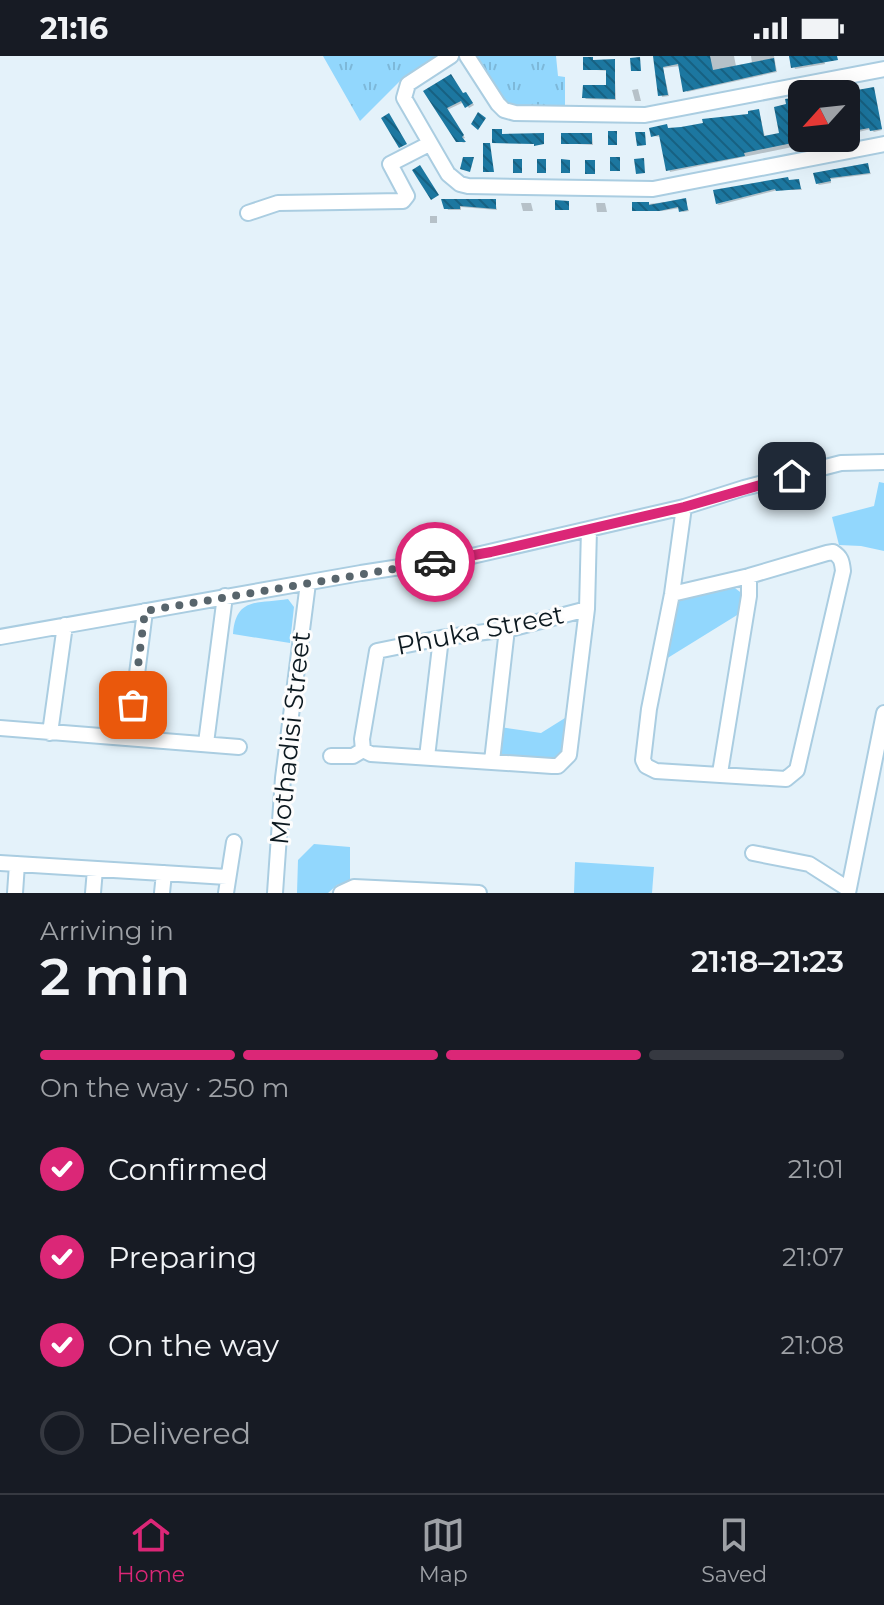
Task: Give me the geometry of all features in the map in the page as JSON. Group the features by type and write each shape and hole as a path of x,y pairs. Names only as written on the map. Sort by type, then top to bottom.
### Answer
{"street":[{"path":"451,56 410,81 405,89 405,102 451,177 468,186 653,189 884,144"},
{"path":"467,56 504,110 515,113 645,115 884,68 880,56"},
{"path":"248,213 278,203 403,201 407,196 390,164 429,144"},
{"path":"0,637 472,556 684,507 841,463 884,462"},
{"path":"672,594 827,553 833,552 842,561 843,571 797,770 793,776 786,779 656,771 646,766 643,760 684,507"},
{"name":"Phuka Street","path":"363,750 371,754 558,766 569,755 587,609 589,529"},
{"path":"720,773 749,596 749,576"},
{"name":"Mothadisi Street","path":"275,893 283,778 308,583"},
{"path":"206,743 225,596"},
{"name":"Phuka Street","path":"363,750 362,739 377,651 507,629 587,609"},
{"path":"129,737 145,611"},
{"path":"50,733 65,625"},
{"path":"492,761 507,629"},
{"path":"427,757 441,638"},
{"path":"753,853 809,864 848,891 884,713"},
{"path":"0,728 239,747"},
{"name":"Phuka Street","path":"331,756 349,757 363,750"},
{"path":"226,893 234,842"},
{"path":"0,863 227,877"},
{"path":"15,893 17,864"},
{"path":"93,893 95,869"},
{"path":"162,893 164,873"},
{"path":"341,893 354,887 479,893"}],"green space":[{"path":"323,56 439,56 405,76 360,121"},
{"path":"475,56 556,56 558,76 565,77 565,108 512,108 505,105"},
{"path":"879,482 884,483 884,551 839,545 832,517 874,506"},
{"path":"731,585 744,595 742,612 666,659 674,607 679,601 708,589"},
{"path":"288,599 294,607 290,643 233,634 238,614 250,604"},
{"path":"570,718 563,754 554,761 502,757 498,752 500,727 541,733"},
{"path":"314,844 350,847 350,882 337,885 328,893 297,893 298,860"},
{"path":"575,862 654,867 652,893 574,893"}],"building":[{"path":"653,56 710,56 713,70 774,58 776,71 683,92 678,64 663,67 668,95 658,96"},
{"path":"789,56 837,56 838,60 791,68"},
{"path":"583,57 615,59 615,99 582,98 583,85 606,85 606,70 583,70"},
{"path":"640,57 641,71 631,71 630,58"},
{"path":"451,74 473,103 465,108 461,101 447,108 466,142 456,142 423,91"},
{"path":"874,87 882,129 860,130 860,90"},
{"path":"785,99 788,99 788,144 744,153 745,156 666,171 659,135 651,137 649,128 667,124 668,128 681,127 703,123 702,119 748,114 748,111 759,109 764,136 779,133 774,107 786,104"},
{"path":"478,112 486,118 478,130 471,124"},
{"path":"389,113 407,144 399,148 381,118"},
{"path":"492,129 502,129 502,134 544,133 544,144 492,143"},
{"path":"608,131 617,131 617,145 608,145"},
{"path":"635,132 645,132 646,145 637,146"},
{"path":"561,133 592,133 592,144 561,144"},
{"path":"483,143 490,143 494,172 483,172"},
{"path":"463,157 474,157 470,172 460,169"},
{"path":"610,157 620,157 620,171 610,171"},
{"path":"644,158 645,173 636,174 634,159"},
{"path":"513,159 522,159 522,173 513,173"},
{"path":"537,159 546,159 546,173 537,173"},
{"path":"561,159 570,160 570,173 561,173"},
{"path":"585,160 595,160 595,174 585,174"},
{"path":"868,163 870,173 830,178 831,181 816,184 813,173"},
{"path":"420,165 439,195 431,200 412,170"},
{"path":"788,177 789,180 799,179 801,189 775,189 716,204 713,190"},
{"path":"686,198 688,210 679,212 678,207 632,211 632,202 649,202 649,205"},
{"path":"441,199 496,199 496,209 460,206 460,209 444,209"},
{"path":"555,200 569,201 569,210 555,210"}],"way so far":[{"path":"133,705 145,611 435,562"}],"route":[{"path":"435,562 684,507 792,476"}]}
